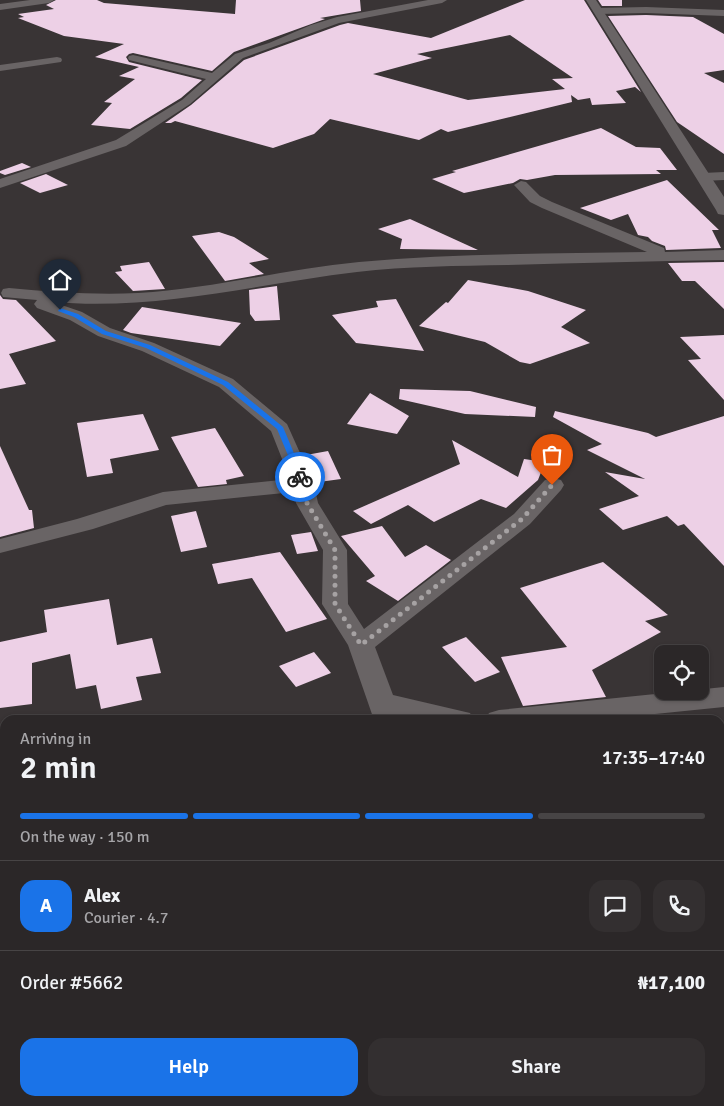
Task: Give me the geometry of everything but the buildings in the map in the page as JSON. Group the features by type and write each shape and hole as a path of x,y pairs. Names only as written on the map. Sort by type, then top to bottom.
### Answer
{"main road":[{"path":"595,6 724,210"}],"street":[{"path":"0,6 48,0"},
{"path":"0,184 121,143 186,102 239,56 273,45 314,26 411,2 442,0"},
{"path":"595,6 724,13"},
{"path":"133,58 213,77"},
{"path":"0,68 57,60"},
{"path":"703,177 724,176"},
{"path":"521,185 535,198 547,205 669,255"},
{"path":"5,288 80,299 138,298 196,292 358,267 443,261 724,255"},
{"path":"5,288 76,316 104,332 148,347 226,384 280,428 303,484 307,503 335,550 335,604 361,645 385,711 418,715"},
{"path":"0,546 85,524 163,499 303,484"},
{"path":"361,645 522,519 552,485"},
{"path":"548,715 724,697"}],"way so far":[{"path":"300,477 307,503 335,550 335,604 361,645 522,519 552,485"}],"route":[{"path":"60,310 76,316 104,332 148,347 226,384 280,428 300,477"}]}
